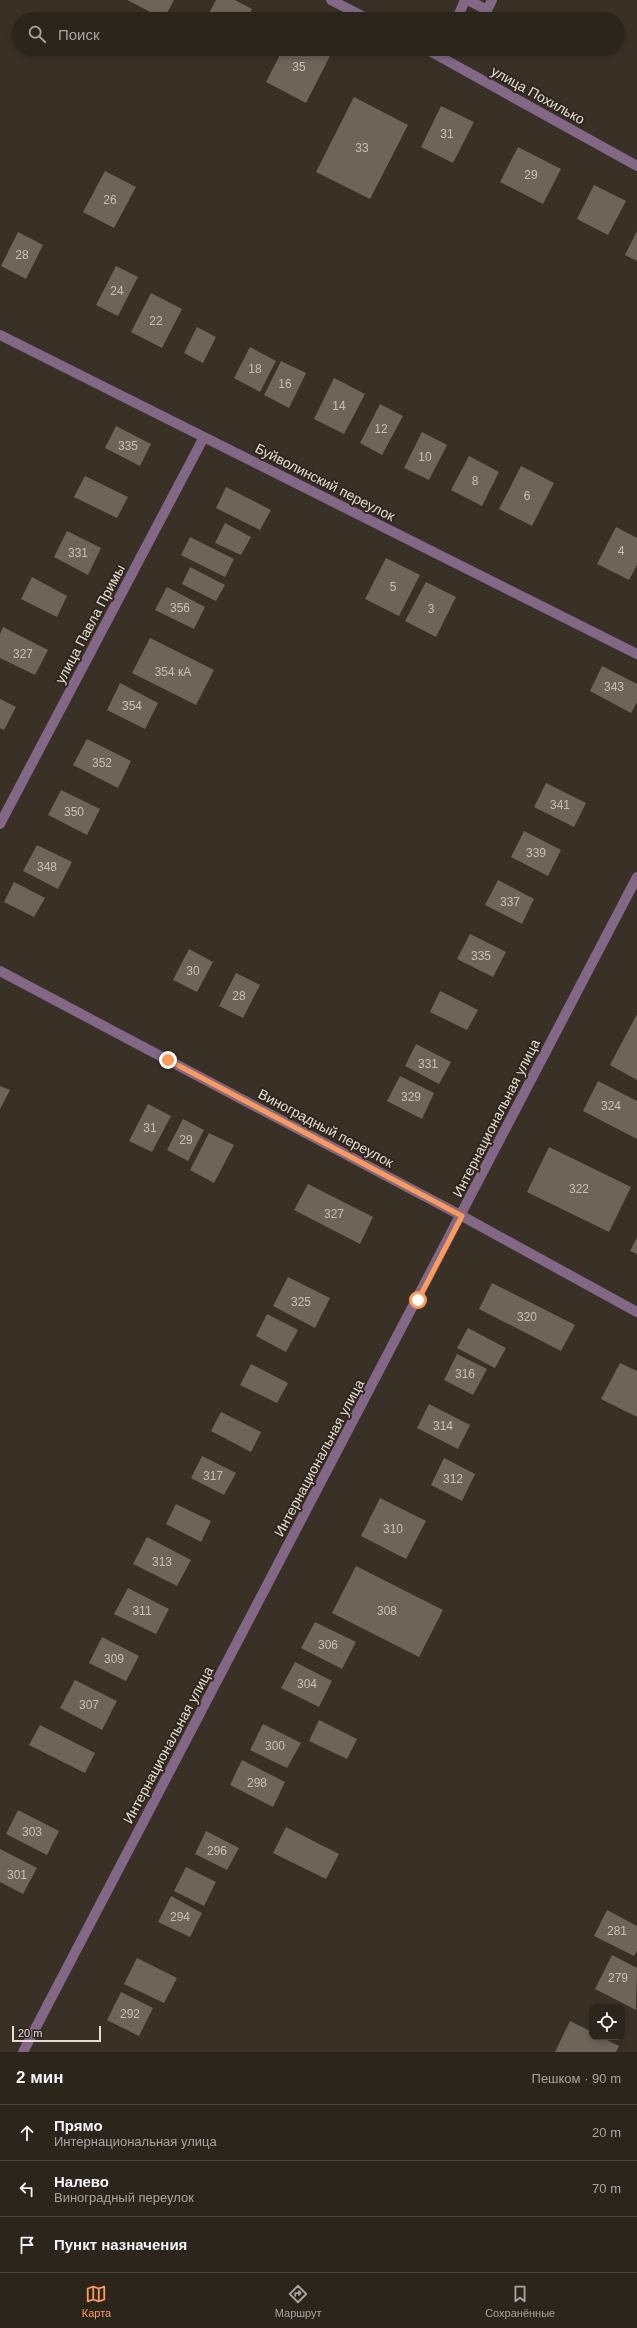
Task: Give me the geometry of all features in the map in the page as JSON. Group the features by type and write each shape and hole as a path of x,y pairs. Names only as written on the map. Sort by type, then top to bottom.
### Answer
{"street":[{"path":"331,0 354,12"},
{"path":"460,12 464,0"},
{"path":"468,0 487,10 492,0"},
{"name":"улица Похилько","path":"449,56 637,166"},
{"name":"Буйволинский переулок","path":"0,336 637,654"},
{"name":"улица Павла Примы","path":"0,824 204,437"},
{"name":"Интернациональная улица","path":"23,2052 462,1216 637,877"},
{"name":"Виноградный переулок","path":"0,971 462,1216 637,1312"}],"building":[{"path":"127,0 174,0 168,12 150,12"},
{"path":"216,0 235,0 252,9 250,12 210,12"},
{"path":"279,56 330,56 306,103 266,82"},
{"path":"354,97 408,125 370,199 316,172"},
{"path":"441,106 474,122 453,163 421,147"},
{"path":"518,147 561,169 543,204 500,182"},
{"path":"105,171 136,187 114,228 83,212"},
{"path":"594,185 626,201 608,235 577,219"},
{"path":"637,231 637,261 625,255"},
{"path":"18,232 43,245 26,279 1,266"},
{"path":"116,266 138,277 118,316 96,305"},
{"path":"151,293 182,309 162,348 131,332"},
{"path":"197,327 216,337 203,363 184,353"},
{"path":"250,347 276,361 260,392 234,378"},
{"path":"281,361 306,373 289,408 264,395"},
{"path":"334,378 365,394 344,434 314,419"},
{"path":"380,404 403,416 382,455 360,443"},
{"path":"116,426 151,444 140,466 105,448"},
{"path":"422,432 447,445 429,480 404,468"},
{"path":"469,456 499,472 482,506 451,490"},
{"path":"521,466 554,483 532,526 499,509"},
{"path":"85,476 128,497 117,518 74,497"},
{"path":"226,487 271,510 260,530 216,508"},
{"path":"225,523 251,537 241,555 215,543"},
{"path":"616,527 637,538 637,565 629,580 597,564"},
{"path":"67,531 101,548 88,575 54,557"},
{"path":"190,537 234,559 225,577 181,555"},
{"path":"386,558 420,575 399,616 365,599"},
{"path":"190,567 225,585 216,601 182,584"},
{"path":"32,577 67,596 57,617 21,599"},
{"path":"426,582 456,597 436,637 405,621"},
{"path":"167,587 205,607 194,629 155,610"},
{"path":"3,627 48,650 35,675 0,658 0,634"},
{"path":"150,638 214,670 196,705 132,673"},
{"path":"602,666 637,684 637,702 631,713 590,691"},
{"path":"120,683 158,703 145,729 107,710"},
{"path":"0,699 16,707 4,730 0,728"},
{"path":"87,739 131,761 118,788 73,765"},
{"path":"546,783 586,803 574,827 534,807"},
{"path":"61,790 100,809 87,835 48,815"},
{"path":"524,831 561,850 548,876 511,857"},
{"path":"37,845 72,862 58,889 23,871"},
{"path":"498,880 534,899 522,924 485,905"},
{"path":"14,882 45,898 34,917 4,902"},
{"path":"470,934 506,952 493,977 457,959"},
{"path":"189,949 213,962 197,992 173,980"},
{"path":"236,973 260,985 243,1018 219,1006"},
{"path":"440,991 478,1010 467,1030 430,1012"},
{"path":"637,1014 637,1080 610,1065"},
{"path":"416,1044 451,1062 439,1084 405,1066"},
{"path":"400,1076 434,1093 422,1119 387,1101"},
{"path":"598,1081 637,1101 637,1139 583,1111"},
{"path":"0,1086 10,1090 0,1109"},
{"path":"148,1104 171,1116 152,1152 129,1141"},
{"path":"183,1119 204,1130 188,1161 167,1150"},
{"path":"209,1133 234,1145 214,1183 190,1170"},
{"path":"549,1147 631,1187 609,1232 527,1192"},
{"path":"308,1184 373,1217 360,1244 294,1210"},
{"path":"637,1237 637,1254 630,1251"},
{"path":"288,1277 330,1298 315,1328 273,1306"},
{"path":"492,1283 575,1325 561,1351 479,1309"},
{"path":"267,1314 298,1330 286,1352 256,1336"},
{"path":"468,1328 506,1348 495,1368 457,1348"},
{"path":"457,1354 487,1369 473,1395 444,1380"},
{"path":"620,1363 637,1371 637,1417 601,1399"},
{"path":"251,1364 288,1383 277,1403 240,1385"},
{"path":"429,1404 470,1425 458,1449 417,1428"},
{"path":"221,1412 261,1432 251,1452 211,1431"},
{"path":"202,1456 236,1473 224,1495 191,1478"},
{"path":"444,1458 475,1474 462,1501 431,1485"},
{"path":"380,1498 426,1521 406,1559 361,1536"},
{"path":"176,1504 211,1521 201,1542 166,1524"},
{"path":"147,1537 191,1560 177,1586 133,1564"},
{"path":"356,1566 443,1610 419,1657 332,1613"},
{"path":"128,1588 169,1609 156,1634 114,1614"},
{"path":"315,1622 356,1642 342,1669 301,1648"},
{"path":"102,1637 139,1656 126,1681 89,1663"},
{"path":"295,1662 332,1681 319,1707 281,1688"},
{"path":"75,1680 117,1701 102,1730 60,1708"},
{"path":"319,1720 357,1739 347,1759 309,1741"},
{"path":"263,1724 301,1743 287,1768 250,1750"},
{"path":"40,1725 95,1753 85,1773 29,1745"},
{"path":"242,1760 285,1782 273,1807 230,1785"},
{"path":"18,1810 59,1831 47,1855 6,1834"},
{"path":"286,1827 339,1854 326,1879 273,1853"},
{"path":"206,1831 239,1848 227,1870 195,1854"},
{"path":"0,1849 37,1868 23,1894 0,1882"},
{"path":"186,1867 216,1882 204,1906 174,1891"},
{"path":"171,1896 202,1913 190,1937 158,1922"},
{"path":"607,1910 637,1926 637,1951 634,1956 594,1936"},
{"path":"612,1955 637,1968 636,2010 595,1989"},
{"path":"137,1958 177,1978 164,2003 124,1984"},
{"path":"121,1992 153,2008 139,2036 107,2020"},
{"path":"570,2021 589,2030 589,2040 607,2040 619,2046 616,2052 555,2052"}],"route":[{"path":"168,1060 462,1216 418,1300"}]}
